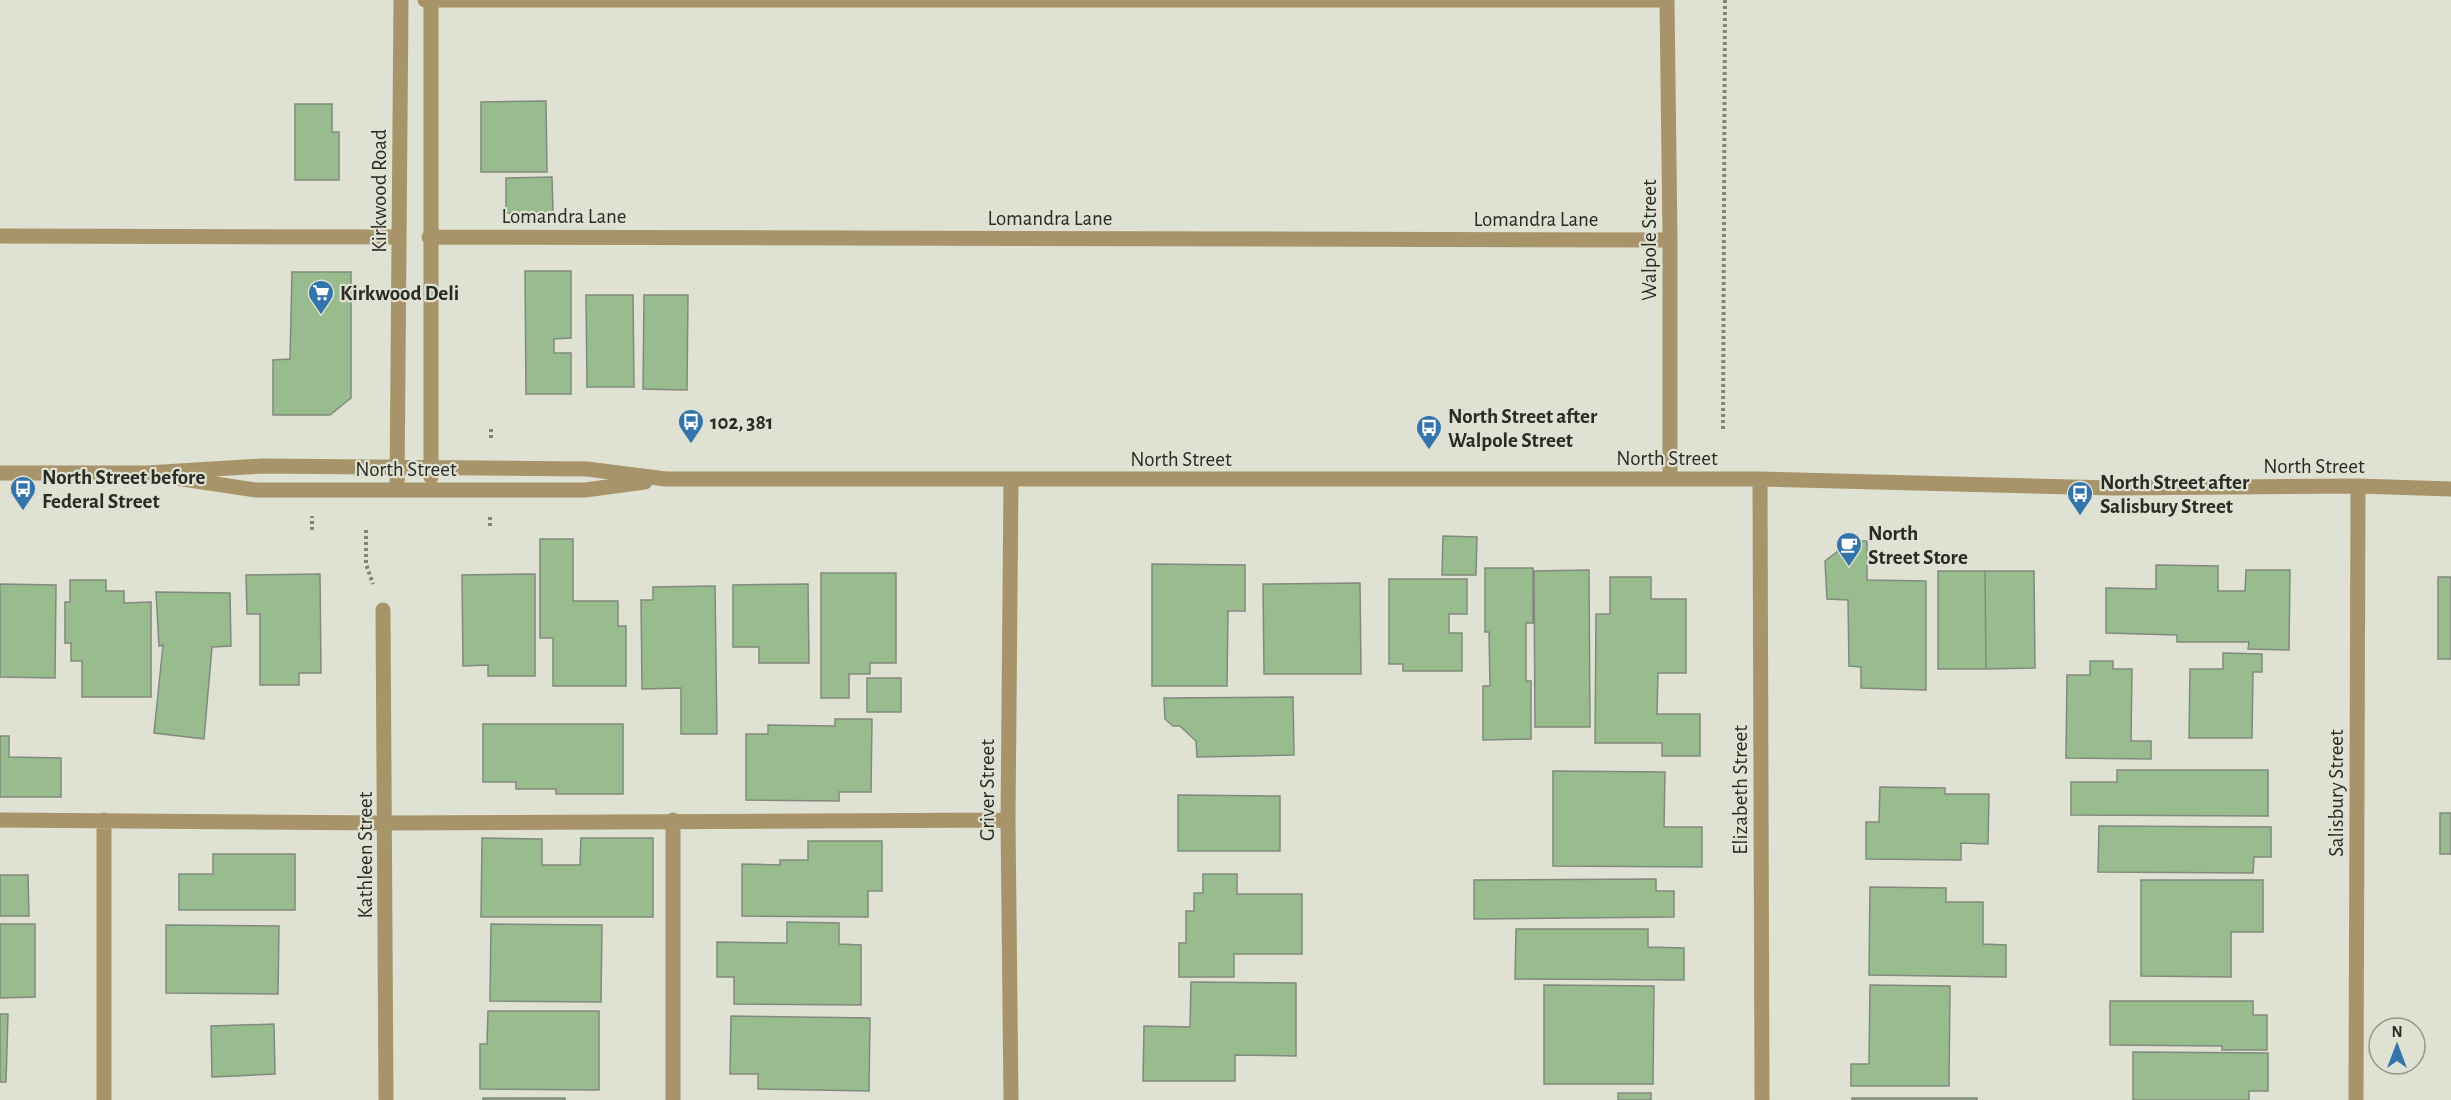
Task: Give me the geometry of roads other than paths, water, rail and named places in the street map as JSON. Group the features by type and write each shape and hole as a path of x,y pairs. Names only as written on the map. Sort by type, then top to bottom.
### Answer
{"street":[{"name":"Kirkwood Road","path":"397,490 400,0"},
{"path":"425,0 1667,0"},
{"path":"431,0 429,237 431,490"},
{"name":"Walpole Street","path":"1667,0 1670,479"},
{"path":"0,236 399,237"},
{"name":"Lomandra Lane","path":"429,237 1670,240"},
{"name":"North Street","path":"0,473 147,473 262,466 586,469 666,479 1760,479 2113,488 2358,486 2451,489"},
{"name":"North Street","path":"147,473 256,490 585,490 666,479"},
{"name":"Elizabeth Street","path":"1760,479 1762,1100"},
{"name":"Griver Street","path":"1011,480 1008,819 1011,1100"},
{"name":"Salisbury Street","path":"2356,1100 2358,486"},
{"name":"Kathleen Street","path":"383,610 386,1100"},
{"path":"0,820 104,819 386,823 673,819 1008,819"},
{"path":"104,819 104,1100"},
{"path":"673,819 673,1100"}],"place":[{"name":"Kirkwood Deli","path":"321,316"},
{"name":"102, 381","path":"691,445"},
{"name":"North Street after Walpole Street","path":"1429,451"},
{"name":"North Street before Federal Street","path":"23,512"},
{"name":"North Street after Salisbury Street","path":"2080,517"},
{"name":"North Street Store","path":"1849,568"}]}
